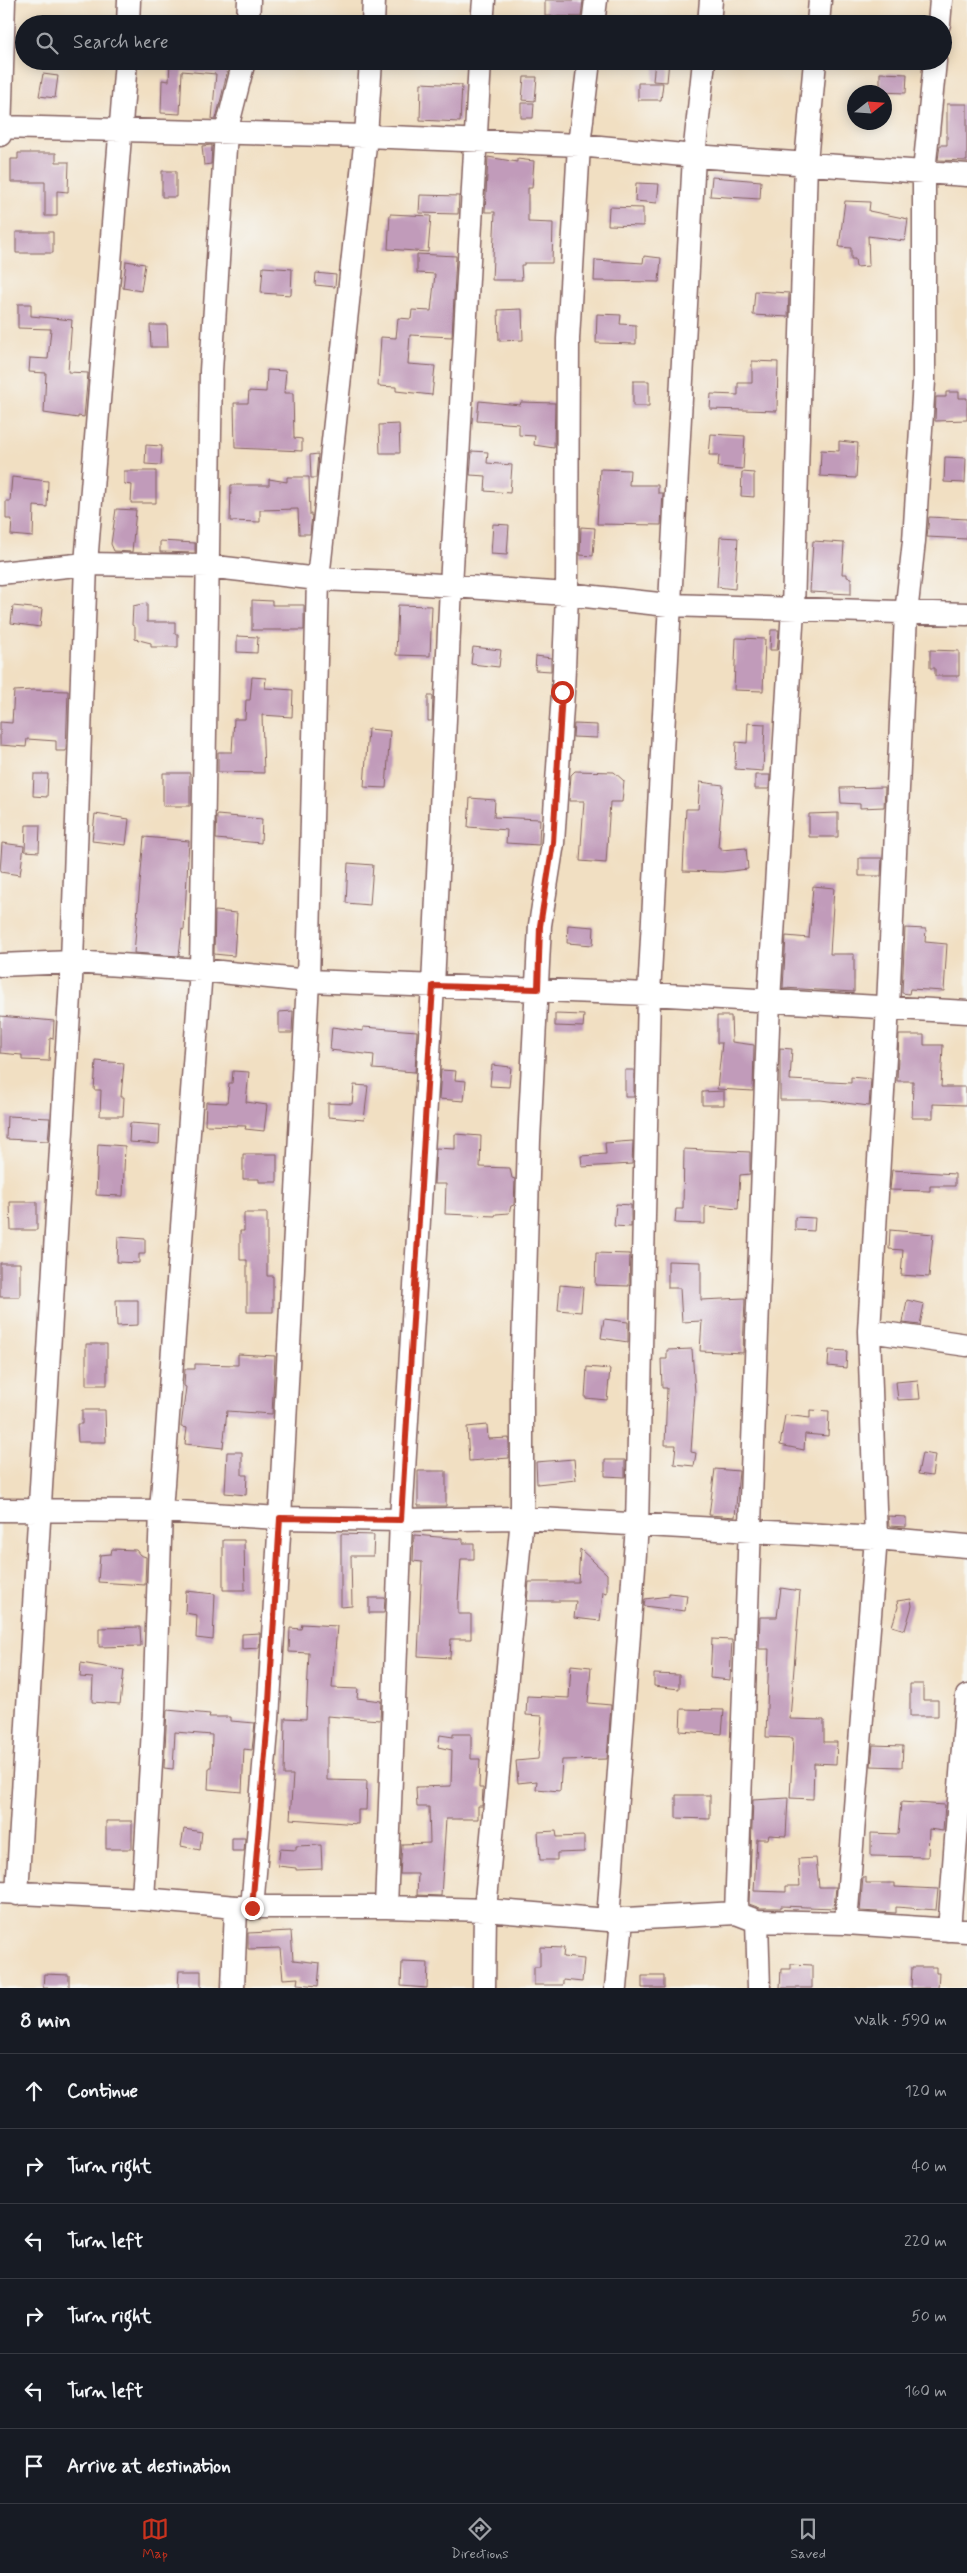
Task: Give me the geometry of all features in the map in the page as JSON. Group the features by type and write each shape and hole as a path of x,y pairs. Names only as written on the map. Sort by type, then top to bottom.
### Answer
{"street":[{"path":"0,135 4,0"},
{"path":"128,15 129,0"},
{"path":"248,15 249,0"},
{"path":"373,15 374,0"},
{"path":"483,15 484,0"},
{"path":"595,15 596,0"},
{"path":"710,15 711,0"},
{"path":"819,15 820,0"},
{"path":"940,15 941,0"},
{"path":"125,70 86,564 72,962 40,1511 9,1893 143,1899 244,1908 386,1907 485,1910 615,1919 736,1913 757,1921 846,1923 958,1931 967,1696"},
{"path":"143,1899 154,1712 161,1511 201,970 211,371 226,132 242,70"},
{"path":"233,1988 268,1719 308,981 318,580 366,136 370,70"},
{"path":"386,1907 401,1520 433,986 451,586 479,70"},
{"path":"484,1988 485,1910 522,1518 522,1384 529,1140 540,926 553,843 567,594 568,339 579,145 588,70"},
{"path":"616,1988 615,1919 637,1526 649,994 668,605 694,156 703,70"},
{"path":"736,1913 769,1000 793,609 806,162 814,70"},
{"path":"846,1923 876,1538 869,1331 888,1006 906,614 914,541 924,381 924,172 934,70"},
{"path":"0,127 366,136 579,145 694,156 967,174"},
{"path":"0,574 86,564 207,566 318,580 567,594 668,605 906,614 967,614"},
{"path":"0,965 72,962 201,970 308,981 649,994 888,1006 967,1012"},
{"path":"869,1331 967,1345"},
{"path":"0,1510 161,1511 280,1518 401,1520 522,1518 637,1526 876,1538 967,1546"},
{"path":"757,1921 759,1988"}],"building":[{"path":"545,0 583,0 581,15 545,15"},
{"path":"170,70 228,70 216,119 212,119 216,74 182,71 180,114 161,113 162,80 169,81"},
{"path":"654,70 668,70 667,82 653,81"},
{"path":"880,73 907,74 906,93 892,92 892,85 880,85"},
{"path":"43,74 58,76 55,98 39,96"},
{"path":"524,77 537,77 535,101 522,100"},
{"path":"421,83 462,85 460,122 420,120"},
{"path":"638,83 663,83 661,100 638,100"},
{"path":"521,103 534,103 533,118 521,118"},
{"path":"947,104 967,104 967,161 938,160 940,145 947,145"},
{"path":"212,145 211,164 204,165 202,146"},
{"path":"18,153 56,153 56,162 69,162 68,192 57,191 57,216 45,216 45,182 11,182 11,159 18,159"},
{"path":"488,157 517,162 517,159 534,161 532,188 528,188 528,222 553,223 552,263 524,263 524,265 521,265 522,280 492,280 495,212 485,212"},
{"path":"162,171 176,171 176,197 162,197"},
{"path":"712,177 761,181 760,199 710,196"},
{"path":"636,183 659,184 657,203 635,201"},
{"path":"420,195 459,196 458,214 419,213"},
{"path":"845,201 870,202 869,211 908,219 905,241 868,236 869,266 856,267 855,259 851,259 851,248 839,247"},
{"path":"609,207 643,208 643,226 608,225"},
{"path":"390,214 431,216 428,252 388,249"},
{"path":"16,232 53,232 53,253 16,253"},
{"path":"417,254 456,256 452,337 410,335 408,364 435,366 432,395 396,391 396,387 378,386 381,337 396,338 398,318 411,319 412,310 431,311 435,274 417,273"},
{"path":"644,256 661,258 659,282 594,281 595,260 643,263"},
{"path":"126,261 145,264 141,291 123,288"},
{"path":"263,267 292,269 291,295 261,293"},
{"path":"316,273 336,275 335,287 315,285"},
{"path":"755,291 789,293 788,317 753,315"},
{"path":"18,304 31,304 31,316 72,320 68,372 88,373 84,417 78,416 78,418 44,413 46,373 29,372 30,358 48,359 51,329 18,328"},
{"path":"522,309 523,340 499,341 498,310"},
{"path":"597,314 621,315 620,324 636,325 636,344 596,343"},
{"path":"150,325 167,325 168,347 151,347"},
{"path":"752,361 778,362 777,411 710,409 711,394 738,395 738,383 752,383"},
{"path":"267,370 286,371 284,393 293,393 294,438 302,439 302,451 235,448 234,403 248,403 249,391 266,392"},
{"path":"633,381 649,381 649,406 633,406"},
{"path":"946,392 959,392 959,398 967,398 967,420 935,421 936,397 946,397"},
{"path":"479,401 520,405 521,402 555,403 554,448 534,445 535,436 519,435 519,424 477,421"},
{"path":"399,424 400,453 380,453 379,425"},
{"path":"711,434 745,436 743,469 718,467 719,455 709,455"},
{"path":"839,441 858,443 856,478 820,476 821,450 839,451"},
{"path":"146,445 162,446 161,465 145,464"},
{"path":"472,451 488,452 487,463 512,465 510,493 485,491 486,476 470,475"},
{"path":"318,454 316,478 311,478 310,455"},
{"path":"945,457 966,458 965,483 944,482"},
{"path":"600,469 630,470 629,485 658,485 658,493 663,493 661,525 597,524"},
{"path":"124,471 156,471 156,503 131,503 132,485 124,484"},
{"path":"742,472 754,473 754,497 741,496"},
{"path":"12,477 48,481 47,507 34,506 33,537 11,535 12,519 6,519 6,501 10,501"},
{"path":"287,477 309,477 310,515 312,515 310,534 299,534 298,509 260,510 260,522 230,521 231,485 269,485 269,479 287,482"},
{"path":"116,509 136,510 132,552 114,551 111,544"},
{"path":"929,517 967,519 967,539 927,537"},
{"path":"493,524 509,525 507,555 491,554"},
{"path":"581,527 595,528 593,556 580,555"},
{"path":"720,537 738,538 735,589 717,587"},
{"path":"160,541 195,543 195,553 160,552"},
{"path":"813,541 844,543 842,574 847,574 847,577 851,578 851,594 810,592"},
{"path":"252,600 272,601 272,605 304,605 304,630 252,630"},
{"path":"147,603 147,622 175,622 175,634 178,634 178,647 151,647 151,643 135,639 135,627 132,625 133,606"},
{"path":"398,605 432,606 430,656 396,655"},
{"path":"13,606 42,609 40,627 11,623"},
{"path":"771,630 779,630 777,650 770,650"},
{"path":"237,636 258,637 257,653 237,652"},
{"path":"736,638 765,639 763,691 734,690"},
{"path":"473,647 501,650 499,667 471,664"},
{"path":"930,650 959,651 959,676 935,676 935,668 930,668"},
{"path":"536,656 551,658 551,671 535,670"},
{"path":"252,677 266,678 265,688 293,690 292,717 262,715 264,773 218,772 218,752 232,752 234,719 245,719 246,700 250,700"},
{"path":"14,691 68,691 66,751 56,751 56,741 27,739 26,747 0,745 0,722 12,723"},
{"path":"428,696 433,696 432,721 428,721"},
{"path":"748,723 765,724 763,771 735,769 736,742 747,743"},
{"path":"574,724 597,725 597,738 573,737"},
{"path":"368,729 390,731 386,788 364,787"},
{"path":"575,771 614,772 624,781 622,802 610,802 606,863 580,861 584,801 569,801 571,775"},
{"path":"163,773 190,773 190,806 163,806"},
{"path":"34,774 48,774 47,797 33,796"},
{"path":"755,775 770,775 769,789 755,789"},
{"path":"700,782 723,785 718,847 721,847 721,850 746,848 748,869 722,872 683,871 686,809 698,809"},
{"path":"885,787 884,807 860,808 860,804 841,803 840,788"},
{"path":"470,798 495,800 494,817 540,819 539,845 506,843 507,830 468,827"},
{"path":"838,813 838,837 809,837 809,814"},
{"path":"95,814 129,819 126,845 92,841"},
{"path":"217,815 262,819 261,843 216,839"},
{"path":"26,825 40,825 39,852 25,851"},
{"path":"144,837 189,841 184,930 182,929 179,956 134,953"},
{"path":"2,843 24,846 20,875 0,872"},
{"path":"859,858 882,858 881,876 859,876"},
{"path":"348,863 373,865 370,905 346,903"},
{"path":"813,886 834,888 830,954 854,954 854,992 783,988 786,936 809,938"},
{"path":"215,911 237,913 234,956 214,954"},
{"path":"568,925 594,927 593,945 567,943"},
{"path":"905,928 926,929 925,942 947,944 944,991 910,989 909,994 902,993"},
{"path":"293,1011 292,1033 279,1033 279,1012"},
{"path":"555,1014 584,1015 583,1027 555,1026"},
{"path":"0,1016 54,1021 53,1039 50,1038 49,1061 22,1060 22,1055 0,1053"},
{"path":"717,1016 731,1016 732,1042 754,1045 753,1091 717,1089 722,1043 717,1043"},
{"path":"332,1027 363,1031 363,1027 417,1031 415,1072 373,1069 374,1055 330,1050"},
{"path":"899,1035 924,1035 924,1045 943,1045 941,1087 966,1087 966,1105 933,1104 933,1118 912,1118 913,1081 897,1081"},
{"path":"780,1048 792,1049 790,1080 851,1083 851,1077 871,1079 869,1106 821,1100 780,1100"},
{"path":"96,1061 124,1063 121,1097 124,1097 123,1116 100,1116 101,1090 94,1090"},
{"path":"492,1065 511,1067 509,1087 490,1086"},
{"path":"441,1070 456,1071 455,1080 466,1081 464,1101 439,1099"},
{"path":"625,1070 634,1070 634,1097 625,1097"},
{"path":"233,1071 249,1072 246,1102 267,1105 264,1131 245,1129 246,1126 205,1125 206,1102 227,1103 229,1083 232,1083"},
{"path":"354,1085 368,1086 364,1120 328,1117 328,1103 352,1104"},
{"path":"724,1091 724,1105 702,1105 702,1092"},
{"path":"7,1116 50,1118 48,1141 6,1139"},
{"path":"130,1123 160,1125 159,1144 129,1142"},
{"path":"455,1134 481,1136 480,1167 510,1168 512,1178 515,1179 514,1205 511,1206 509,1213 496,1214 495,1216 445,1214 446,1184 434,1184 436,1148 455,1149"},
{"path":"633,1141 632,1164 582,1167 581,1156 606,1154 605,1143"},
{"path":"98,1144 125,1146 123,1196 96,1195"},
{"path":"684,1149 750,1152 750,1174 740,1175 738,1209 705,1206 705,1224 675,1223 676,1209 683,1209"},
{"path":"243,1154 277,1154 277,1182 259,1182 259,1179 243,1179"},
{"path":"892,1170 955,1174 955,1186 930,1186 930,1191 890,1190"},
{"path":"10,1202 37,1202 37,1230 11,1230"},
{"path":"616,1204 631,1205 631,1227 614,1226"},
{"path":"244,1213 267,1213 267,1276 273,1276 273,1312 247,1312 247,1260 240,1260 240,1231 244,1231"},
{"path":"795,1217 815,1218 814,1231 795,1230"},
{"path":"890,1230 933,1234 929,1277 901,1275 903,1250 889,1249"},
{"path":"118,1237 145,1239 145,1254 139,1254 139,1263 117,1262"},
{"path":"596,1253 630,1254 629,1286 595,1285"},
{"path":"668,1261 701,1262 701,1300 745,1298 743,1353 700,1351 702,1321 682,1322 680,1288 668,1288"},
{"path":"0,1263 20,1263 20,1297 0,1297"},
{"path":"560,1285 583,1287 581,1312 558,1310"},
{"path":"116,1300 138,1300 138,1325 117,1326"},
{"path":"907,1300 924,1304 920,1325 903,1323"},
{"path":"604,1319 628,1322 628,1342 601,1338"},
{"path":"86,1344 107,1344 107,1385 86,1385"},
{"path":"692,1349 695,1393 691,1452 696,1453 694,1466 674,1464 676,1445 665,1445 667,1388 662,1388 661,1359 667,1359 667,1350"},
{"path":"829,1350 847,1351 846,1368 828,1366"},
{"path":"238,1354 275,1356 272,1414 227,1411 223,1448 185,1444 187,1428 181,1427 186,1387 184,1386 185,1369 195,1369 195,1364 238,1365"},
{"path":"587,1367 610,1369 607,1400 585,1398"},
{"path":"918,1380 920,1399 898,1400 896,1382"},
{"path":"82,1410 105,1410 106,1442 78,1442 77,1424 82,1424"},
{"path":"810,1410 829,1411 828,1436 805,1434 804,1450 780,1445 785,1415 810,1418"},
{"path":"487,1425 488,1439 509,1438 509,1458 469,1461 467,1427"},
{"path":"227,1452 242,1452 242,1475 247,1475 246,1495 225,1493"},
{"path":"922,1453 935,1455 932,1476 918,1474"},
{"path":"574,1459 576,1480 537,1484 536,1462"},
{"path":"605,1460 625,1460 625,1477 605,1476"},
{"path":"715,1469 739,1471 735,1517 709,1515"},
{"path":"418,1471 446,1471 446,1506 418,1506"},
{"path":"888,1516 906,1517 906,1527 889,1526"},
{"path":"341,1534 374,1535 373,1556 351,1556 352,1606 341,1607"},
{"path":"414,1535 463,1539 463,1543 474,1543 474,1559 461,1559 458,1602 458,1614 471,1614 471,1639 451,1639 450,1658 418,1656 422,1562 413,1561"},
{"path":"223,1540 244,1540 245,1590 223,1590"},
{"path":"112,1549 136,1550 140,1555 146,1557 145,1585 98,1582 100,1555 111,1554"},
{"path":"580,1549 607,1574 607,1593 603,1592 600,1621 574,1618 576,1601 527,1601 529,1582 578,1582"},
{"path":"781,1588 800,1591 790,1719 824,1720 824,1742 837,1742 836,1764 814,1763 813,1799 790,1798 793,1738 766,1737 769,1649 759,1649 760,1617 777,1617"},
{"path":"186,1591 215,1594 213,1640 196,1638 197,1615 185,1613"},
{"path":"669,1593 687,1595 685,1611 644,1606 645,1599 669,1596"},
{"path":"369,1598 385,1598 384,1613 369,1613"},
{"path":"911,1599 912,1606 905,1630 892,1626 898,1607 897,1601"},
{"path":"302,1624 337,1626 332,1688 358,1689 357,1698 381,1701 380,1720 327,1716 327,1780 367,1781 366,1810 358,1810 358,1824 290,1819 293,1775 284,1775 285,1718 306,1719 309,1653 289,1652 290,1628 301,1629"},
{"path":"140,1627 141,1646 99,1647 99,1628"},
{"path":"260,1633 259,1648 242,1649 242,1634"},
{"path":"712,1639 732,1640 730,1680 710,1678"},
{"path":"81,1663 124,1670 120,1704 92,1702 93,1678 80,1677"},
{"path":"571,1665 591,1667 588,1703 611,1705 607,1759 562,1760 560,1791 536,1789 537,1781 518,1783 516,1761 538,1759 542,1716 526,1715 527,1696 569,1698"},
{"path":"654,1674 679,1675 679,1689 654,1686"},
{"path":"910,1684 923,1684 923,1700 938,1700 938,1716 910,1716"},
{"path":"681,1709 724,1710 722,1734 680,1731"},
{"path":"167,1710 210,1714 209,1717 231,1717 231,1721 255,1723 252,1750 244,1749 242,1792 208,1789 212,1735 175,1732 173,1769 164,1768"},
{"path":"453,1734 471,1734 471,1759 480,1759 479,1788 483,1788 482,1806 478,1806 478,1819 446,1819 441,1896 417,1895 418,1874 400,1874 402,1844 430,1843 429,1807 417,1807 416,1787 451,1786 452,1750 438,1747 440,1735 453,1737"},
{"path":"873,1745 903,1746 902,1767 871,1766"},
{"path":"676,1795 710,1795 710,1819 676,1818"},
{"path":"788,1798 786,1836 769,1835 768,1839 757,1839 754,1891 786,1892 786,1886 800,1886 798,1859 816,1858 819,1887 836,1887 834,1908 781,1906 781,1908 760,1908 749,1904 753,1800"},
{"path":"901,1802 945,1805 943,1831 929,1829 928,1857 871,1856 871,1833 898,1834"},
{"path":"106,1821 132,1821 132,1849 106,1849"},
{"path":"184,1829 202,1832 200,1850 181,1846"},
{"path":"556,1831 557,1837 584,1836 584,1852 557,1853 557,1860 540,1860 538,1832"},
{"path":"232,1838 245,1838 244,1851 232,1851"},
{"path":"321,1845 322,1869 296,1870 296,1868 278,1866 280,1849 296,1850 296,1846"},
{"path":"863,1877 866,1877 866,1883 895,1883 895,1887 938,1889 936,1910 896,1907 896,1913 860,1911"},
{"path":"291,1931 293,1960 320,1963 318,1986 297,1984 298,1978 283,1979 280,1948 248,1949 248,1933"},
{"path":"540,1947 564,1948 563,1957 584,1959 582,1982 563,1980 563,1985 534,1985 534,1967 540,1967"},
{"path":"402,1962 428,1963 427,1988 401,1986"},
{"path":"791,1964 812,1965 812,1988 780,1988 781,1969 791,1969"},
{"path":"912,1967 936,1967 936,1973 939,1973 938,1988 911,1988"},
{"path":"179,1971 201,1971 201,1988 178,1988"},
{"path":"44,1974 69,1975 69,1988 43,1988"},
{"path":"642,1976 664,1976 664,1988 642,1988"}],"route":[{"path":"252,1908 268,1719 280,1518 401,1520 433,986 538,989 540,926 553,843 562,692"}]}
